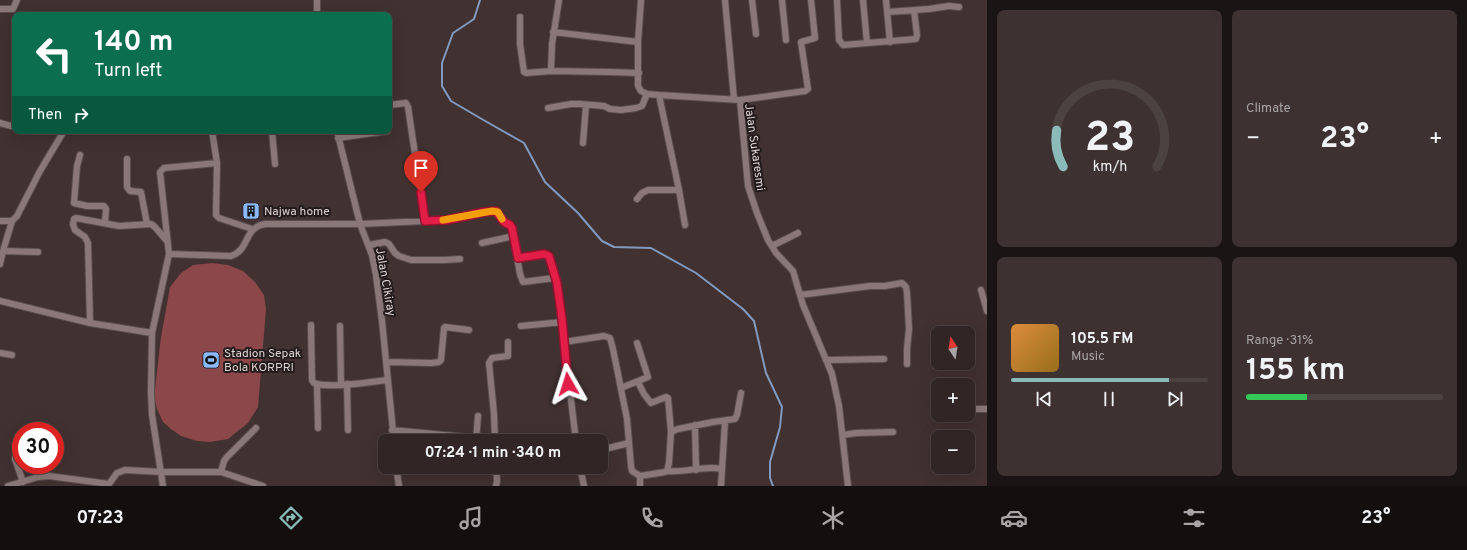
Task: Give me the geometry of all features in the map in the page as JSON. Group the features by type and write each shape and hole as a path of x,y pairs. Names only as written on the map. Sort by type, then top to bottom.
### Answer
{"street":[{"path":"0,9 13,9 17,0"},
{"path":"317,0 317,12"},
{"path":"551,71 558,0"},
{"path":"548,108 571,104 604,106 610,109 621,110 636,108 643,104 647,94 639,89 638,74 638,42 641,0"},
{"path":"725,0 737,100 805,91 808,89 801,42 815,39 811,0"},
{"path":"752,0 756,34"},
{"path":"782,0 786,40"},
{"path":"837,0 840,43 843,45 890,42 917,38 914,10"},
{"path":"863,0 867,43"},
{"path":"886,0 890,42"},
{"path":"888,12 949,6 959,7"},
{"path":"520,17 520,44 524,72 526,73 551,71 638,74"},
{"path":"554,32 638,42"},
{"name":"Jalan Sukaresmi","path":"647,94 737,100 748,186 757,213 772,246 793,271 800,295 837,392 848,486"},
{"path":"659,95 685,225"},
{"path":"392,105 406,103 408,107 425,221"},
{"path":"583,143 586,105"},
{"path":"0,122 12,126"},
{"path":"0,263 12,221 17,216 40,171 62,134"},
{"path":"212,134 217,163 216,215 219,218 252,229"},
{"path":"272,134 275,164"},
{"name":"Jalan Cikiray","path":"337,134 360,224 369,245 376,275 393,434"},
{"path":"338,138 366,134"},
{"path":"80,155 77,166 74,203 87,206 104,206 106,209 105,223"},
{"path":"127,159 127,187 130,191 139,192 142,194 147,224"},
{"path":"163,486 152,415 151,392 152,333 168,254 161,170 164,168 217,163"},
{"path":"636,199 648,190 679,190"},
{"path":"168,254 231,256 239,251 252,229 256,226 265,224 360,224 447,220 494,211 500,215 504,222 512,227 522,280 524,282 554,278"},
{"path":"90,323 88,243 85,237 74,230 73,221 76,218 119,226 147,224 155,227 166,240"},
{"path":"0,221 12,221"},
{"path":"772,246 798,233"},
{"path":"482,243 514,236"},
{"path":"369,245 385,242 399,256 411,260 460,259"},
{"path":"3,251 38,252"},
{"path":"518,258 547,255 550,259 554,278 557,283 563,322 575,434"},
{"path":"800,295 902,283 906,287 910,329 907,349 907,364"},
{"path":"981,290 987,311"},
{"path":"0,302 90,323 152,333"},
{"path":"521,326 563,322"},
{"path":"311,325 312,380 314,383 344,384 387,380"},
{"path":"340,326 348,430"},
{"path":"386,362 439,362 441,360 444,328 469,330"},
{"path":"564,342 608,336 613,349 627,419 631,468 633,472 640,476 667,471 677,472 717,468 722,469"},
{"path":"495,434 489,363 492,358 508,356 508,342"},
{"path":"621,388 638,382 646,378 648,375 637,343"},
{"path":"0,353 12,355"},
{"path":"826,360 884,359"},
{"path":"638,382 644,394 651,403 666,397 668,398 671,432 667,471"},
{"path":"318,384 318,428"},
{"path":"671,432 695,425 734,420 736,418 741,393"},
{"path":"975,409 987,410"},
{"path":"476,434 478,416"},
{"path":"721,486 725,421"},
{"path":"695,425 696,470"},
{"path":"221,472 224,461 227,457 256,428"},
{"path":"392,430 426,434"},
{"path":"843,435 856,433 892,432"},
{"path":"608,448 629,443"},
{"path":"8,486 38,477 49,476 109,484 117,473 125,470 162,472 221,472 263,486"},
{"path":"17,474 18,484"},
{"path":"397,474 398,486"},
{"path":"496,474 496,486"},
{"path":"581,474 584,486"},
{"path":"640,476 640,486"}],"shaded area":[{"name":"Stadion Sepak Bola KORPRI","path":"212,263 228,265 243,271 255,282 264,295 266,309 258,407 248,423 228,439 210,442 197,441 181,436 171,429 163,422 157,409 154,397 161,337 170,287 181,273 193,265"}],"waterway":[{"path":"480,0 474,19 453,33 442,63 442,86 451,101 524,143 545,182 578,213 602,241 614,247 651,248 696,273 743,309 754,321 766,373 782,407 780,427 770,462 770,478 773,486"}],"slow traffic":[{"path":"443,220 492,211 498,212 502,219"}],"place":[{"name":"Najwa home","path":"251,211"},
{"name":"Stadion Sepak Bola KORPRI","path":"211,360"}],"route":[{"path":"421,192 425,221 447,220 496,211 504,222 512,228 518,258 544,254 549,256 554,278 557,283 568,384"}]}
